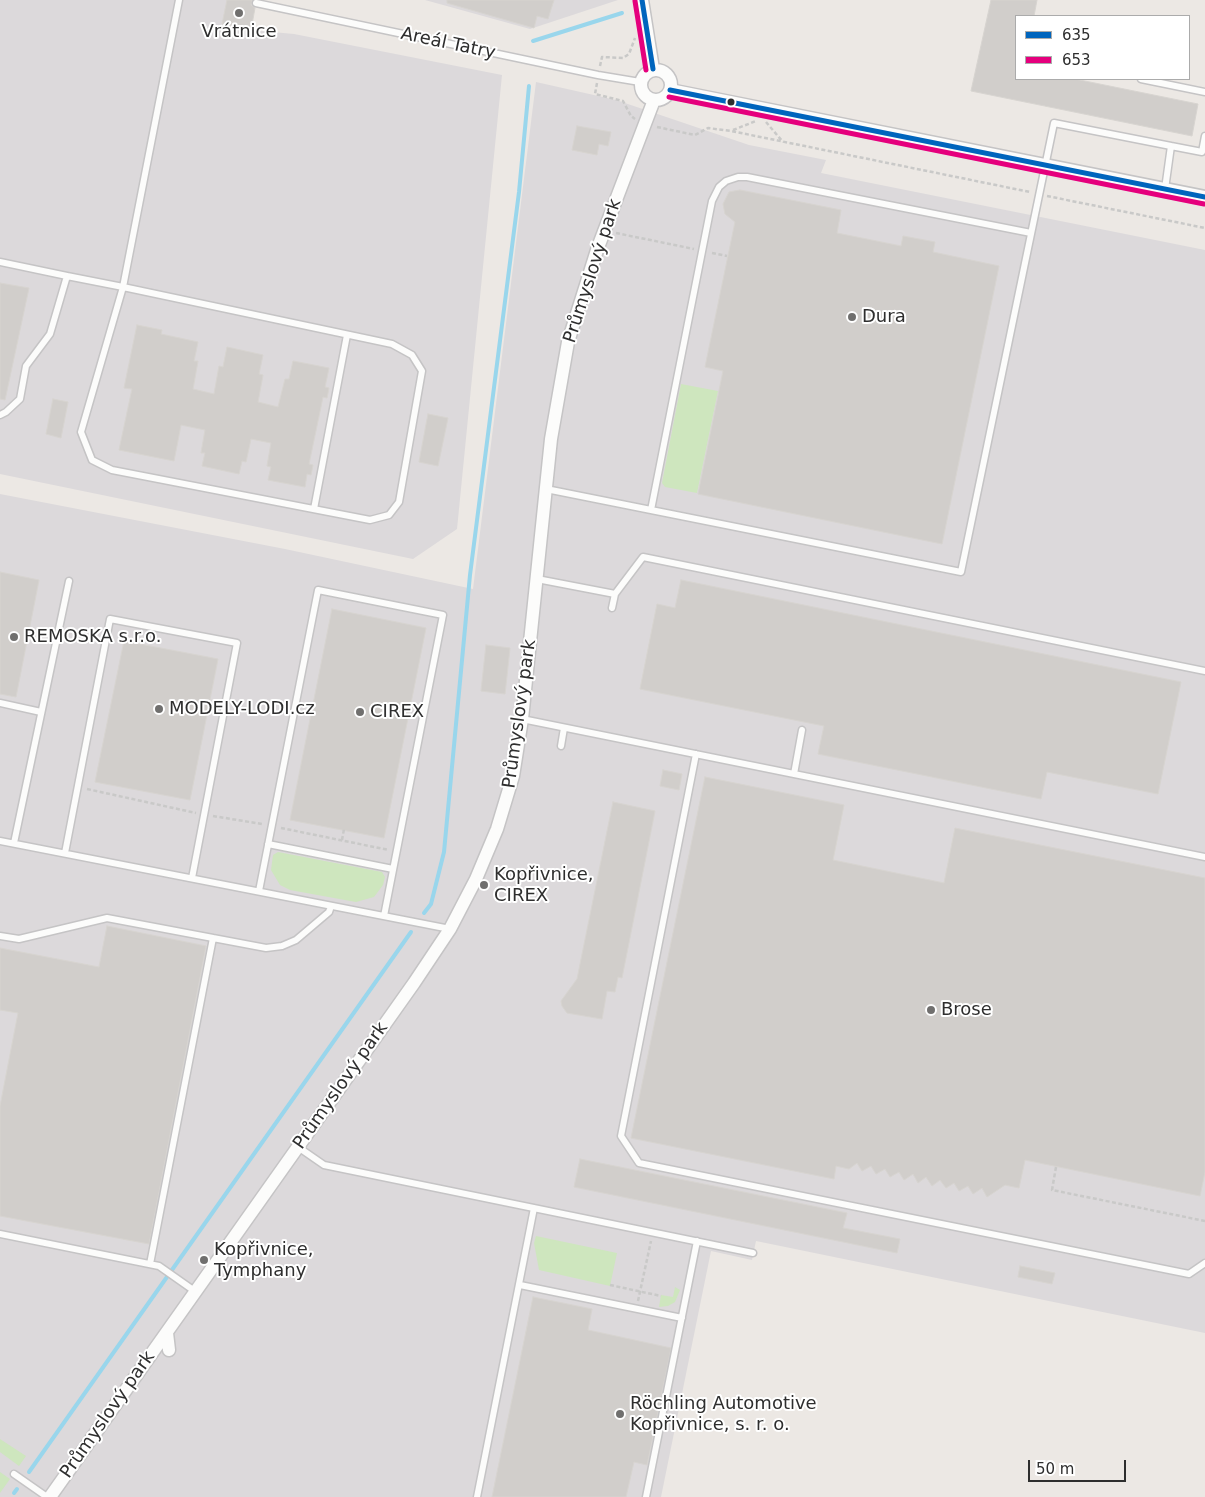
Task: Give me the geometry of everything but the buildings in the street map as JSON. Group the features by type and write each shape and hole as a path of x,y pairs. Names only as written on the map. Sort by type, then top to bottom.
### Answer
{"street":[{"path":"642,0 653,69"},
{"path":"653,69 668,74 671,84 670,90 664,98 654,100 645,96 640,82 645,73 653,69"},
{"path":"670,90 1205,197"},
{"name":"Průmyslový park","path":"48,1497 167,1333 450,929 476,880 503,812 513,776 522,719 558,390 568,342 597,250 654,100"},
{"name":"Průmyslový park","path":"167,1333 169,1350"}],"lane":[{"path":"0,262 124,287 392,344 412,355 422,371 399,502 389,515 370,520 112,470 92,460 81,432 124,287 179,0"},
{"name":"Areál Tatry","path":"256,3 598,76 640,82"},
{"path":"1146,80 1205,92"},
{"path":"546,489 961,572 1054,123 1202,152 1205,136"},
{"path":"1165,189 1171,146"},
{"path":"651,510 702,250 715,193 726,181 738,177 747,177 1031,233"},
{"path":"0,415 20,399 26,366 50,334 67,276"},
{"path":"314,509 347,335"},
{"path":"612,608 615,594 643,557 1205,671"},
{"path":"537,579 615,594"},
{"path":"14,844 69,581"},
{"path":"259,891 318,590 443,615 384,916"},
{"path":"65,853 110,619 237,643 192,878"},
{"path":"0,703 41,712"},
{"path":"522,719 1205,857"},
{"path":"561,746 564,728"},
{"path":"794,774 802,730"},
{"path":"696,754 621,1136 639,1163 1189,1274 1205,1263"},
{"path":"0,841 450,929"},
{"path":"268,844 393,869"},
{"path":"0,936 19,939 107,918 266,948 282,946 296,940 330,912 331,906"},
{"path":"150,1264 213,938"},
{"path":"298,1147 324,1165 754,1253"},
{"path":"477,1497 534,1208"},
{"path":"0,1234 150,1264 165,1270 196,1292"},
{"path":"646,1497 697,1241"},
{"path":"520,1285 682,1318"},
{"path":"14,1474 48,1497"}],"path":[{"path":"731,131 756,120"},
{"path":"762,122 767,123 783,142"},
{"path":"656,127 695,135 708,128 731,131 1205,228"},
{"path":"612,233 727,256"},
{"path":"78,788 199,814"},
{"path":"212,816 264,825"},
{"path":"281,828 388,850"},
{"path":"342,840 344,829"},
{"path":"1056,1167 1052,1190 1205,1221"},
{"path":"637,1309 651,1241"},
{"path":"610,1285 661,1296"}],"shaded area":[{"path":"0,0 256,0 251,30 294,34 502,75 457,529 413,559 0,474"},
{"path":"425,0 618,0 530,29"},
{"path":"536,82 616,100 749,145 826,160 821,173 1205,250 1205,1333 756,1241 752,1260 711,1251 661,1497 0,1497 0,494 285,549 473,589"}],"green space":[{"path":"681,384 718,391 697,493 665,487 662,483"},
{"path":"278,852 382,872 385,877 383,885 374,897 356,902 290,890 280,885 271,870 273,855"},
{"path":"536,1236 617,1253 610,1286 539,1270 534,1243"},
{"path":"675,1287 680,1290 675,1302 668,1306 659,1307 661,1295 673,1297"},
{"path":"0,1439 26,1456 19,1466 0,1452"},
{"path":"0,1472 10,1479 0,1493"}],"waterway":[{"path":"533,41 622,13"},
{"path":"424,913 431,904 444,852 470,575 519,192 529,86"},
{"path":"29,1472 411,932"},
{"path":"14,1493 17,1489"}],"transit line":[{"name":"635","path":"642,0 653,69"},
{"name":"653","path":"635,1 646,70"},
{"name":"635","path":"670,90 1205,197"},
{"name":"653","path":"669,97 1204,204"}],"place":[{"name":"Vrátnice","path":"239,13"},
{"name":"Dura","path":"852,317"},
{"name":"REMOSKA s.r.o.","path":"14,637"},
{"name":"MODELY-LODI.cz","path":"159,709"},
{"name":"CIREX","path":"360,712"},
{"name":"Kopřivnice, CIREX","path":"484,885"},
{"name":"Brose","path":"931,1010"},
{"name":"Kopřivnice, Tymphany","path":"204,1260"},
{"name":"Röchling Automotive Kopřivnice, s. r. o.","path":"620,1414"}]}
